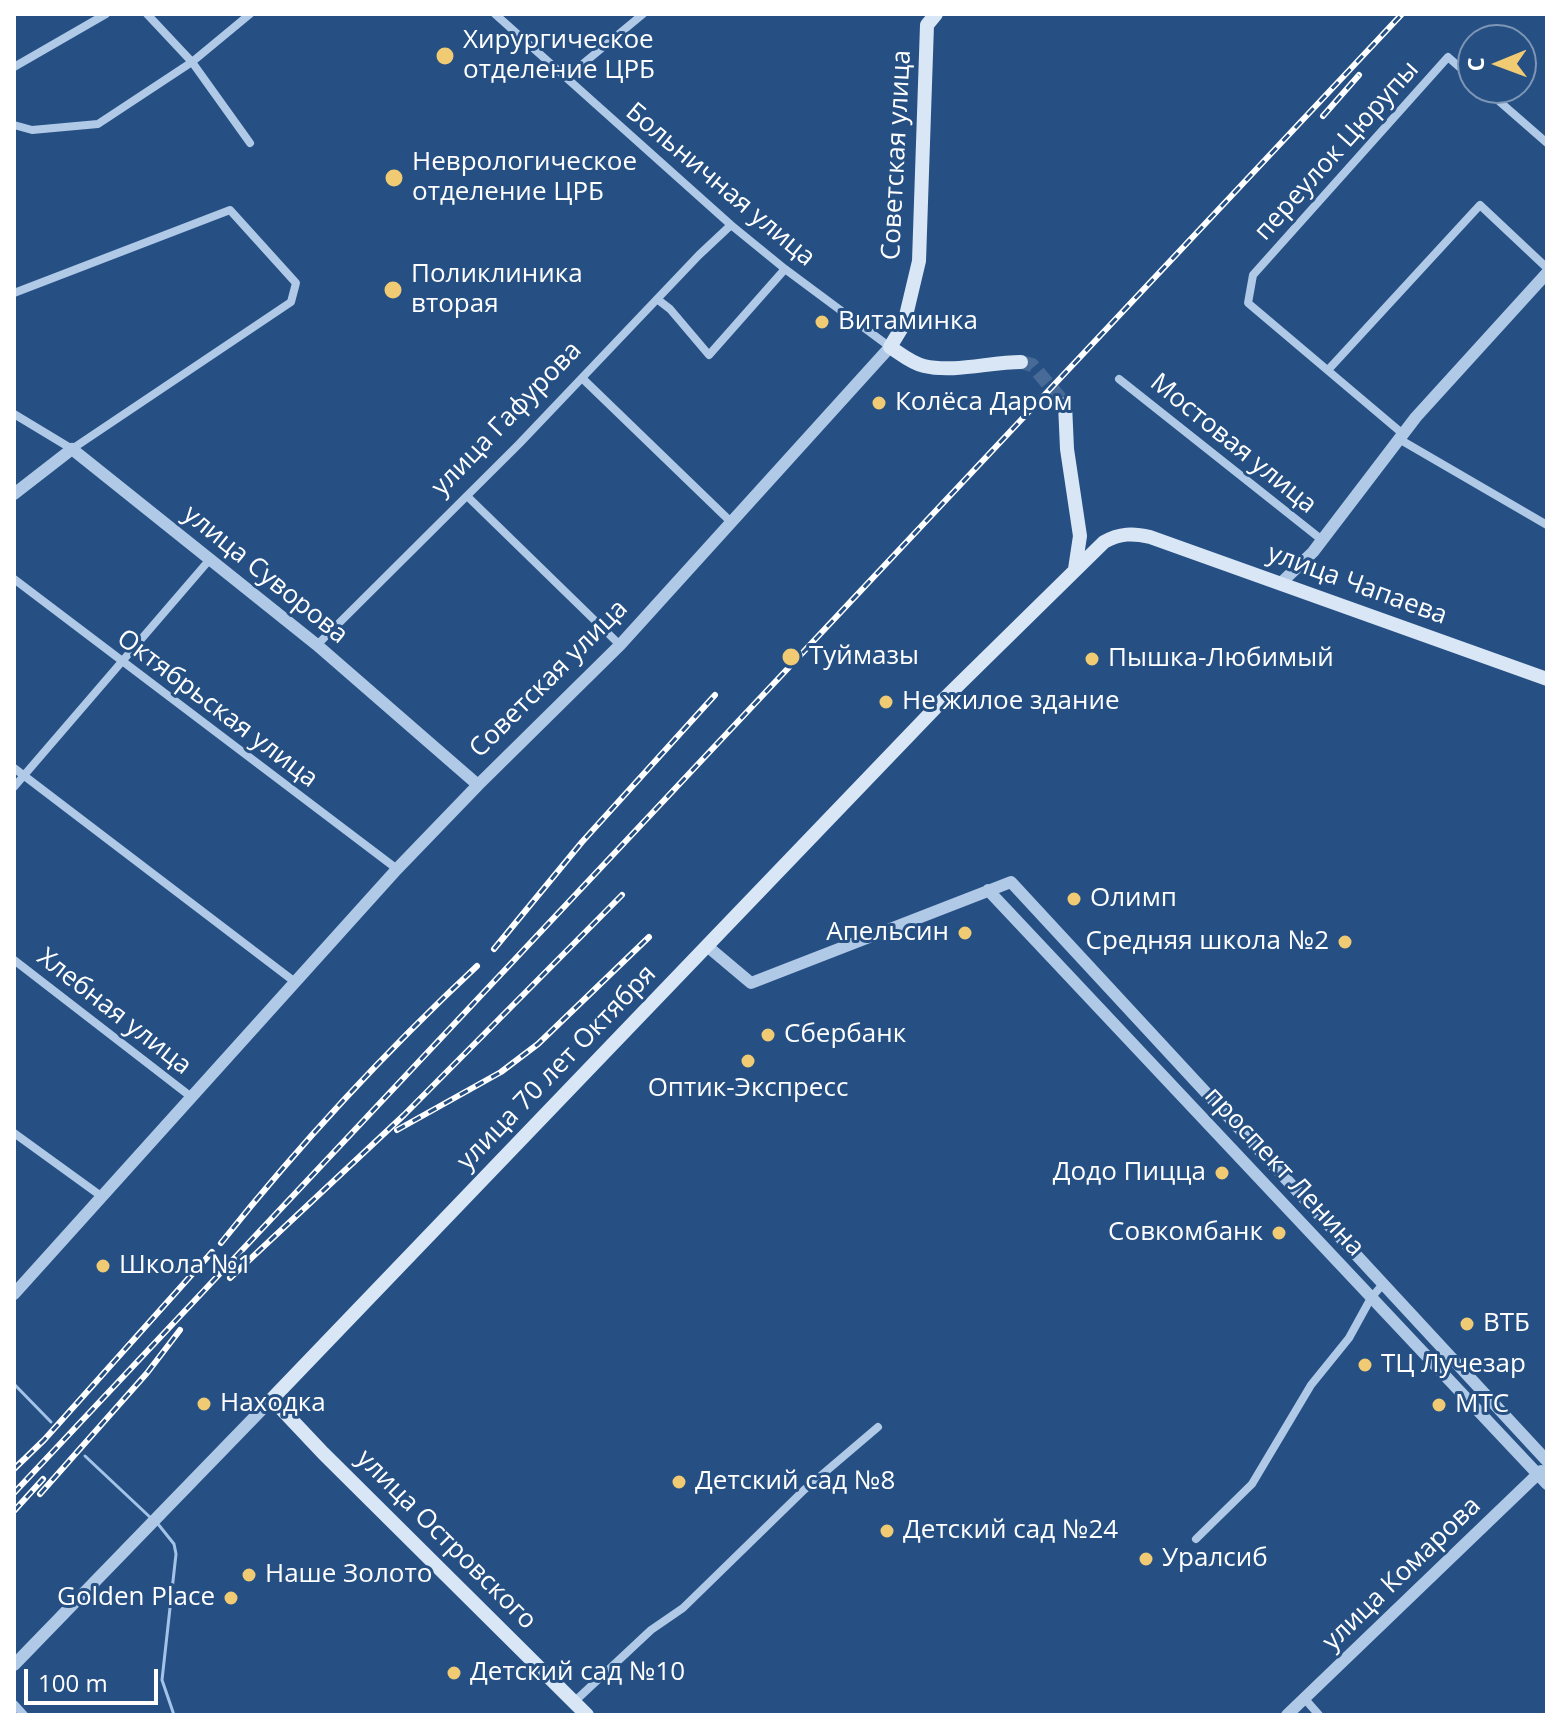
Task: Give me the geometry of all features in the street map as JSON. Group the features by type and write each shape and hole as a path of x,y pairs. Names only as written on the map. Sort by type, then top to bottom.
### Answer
{"main road":[{"name":"Советская улица","path":"890,347 904,324 919,261 930,18"},
{"path":"890,347 924,367 1021,362"},
{"path":"1065,404 1067,449 1080,536 1075,569"},
{"name":"улица 70 лет Октября","path":"272,1399 941,702 1093,550 1114,536 1132,533 1150,537"},
{"name":"улица Чапаева","path":"1150,537 1547,679"},
{"name":"улица Островского","path":"272,1399 587,1715"}],"street":[{"path":"14,67 106,14"},
{"path":"147,14 192,62 250,143"},
{"path":"14,125 32,130 98,124 192,62 250,14"},
{"name":"Больничная улица","path":"495,14 731,225 890,347"},
{"path":"567,77 643,14"},
{"name":"переулок Цюрупы","path":"1328,370 1248,303 1253,275 1448,57 1457,65"},
{"path":"1502,104 1547,143"},
{"path":"1281,583 1322,540 1401,436 1547,270 1480,205 1328,370 1401,436 1546,522"},
{"path":"14,293 230,210 296,283 291,302 72,449 14,494"},
{"name":"улица Гафурова","path":"317,645 731,225"},
{"path":"657,299 670,309 709,355 785,269"},
{"name":"Советская улица","path":"14,1294 397,869 620,645 890,347"},
{"path":"582,378 731,522"},
{"name":"Мостовая улица","path":"1119,379 1322,540"},
{"name":"улица Суворова","path":"14,414 72,449 211,558 478,785"},
{"path":"467,496 620,645"},
{"path":"14,787 211,558"},
{"name":"Октябрьская улица","path":"14,579 397,869"},
{"path":"14,768 295,982"},
{"name":"проспект Ленина","path":"1011,882 1383,1284 1545,1471 1371,1298 988,890 1011,882"},
{"path":"707,946 751,983 988,890"},
{"name":"Хлебная улица","path":"14,960 190,1096"},
{"path":"14,1133 101,1196"},
{"path":"1196,1539 1252,1484 1311,1385 1349,1338 1371,1298 1383,1284"},
{"name":"улица 70 лет Октября","path":"14,1665 272,1399"},
{"path":"574,1702 651,1630 683,1608 804,1490 878,1427"},
{"name":"улица Комарова","path":"1287,1715 1545,1471"},
{"path":"1304,1698 1319,1715"},
{"path":"14,1704 24,1715"}],"waterway":[{"path":"14,1384 51,1422"},
{"path":"85,1456 152,1519"},
{"path":"158,1524 174,1544 176,1554 162,1680 174,1715"}],"tunnel":[{"path":"1021,362 1032,365 1065,404"}],"railway":[{"path":"14,1493 1402,14"},
{"path":"1323,116 1359,75"},
{"path":"494,949 582,842 715,695"},
{"path":"230,1278 404,1115 622,895"},
{"path":"397,1130 501,1072 538,1044 649,937"},
{"path":"221,1243 344,1100 477,966"},
{"path":"14,1469 44,1440 212,1252"},
{"path":"40,1494 147,1373 180,1330"},
{"path":"14,1511 43,1479"}],"place":[{"name":"Хирургическое отделение ЦРБ","path":"445,56"},
{"name":"Неврологическое отделение ЦРБ","path":"394,178"},
{"name":"Поликлиника вторая","path":"393,290"},
{"name":"Витаминка","path":"822,322"},
{"name":"Колёса Даром","path":"879,403"},
{"name":"Туймазы","path":"791,657"},
{"name":"Пышка-Любимый","path":"1092,659"},
{"name":"Не жилое здание","path":"886,702"},
{"name":"Олимп","path":"1074,899"},
{"name":"Апельсин","path":"965,933"},
{"name":"Средняя школа №2","path":"1345,942"},
{"name":"Сбербанк","path":"768,1035"},
{"name":"Оптик-Экспресс","path":"748,1061"},
{"name":"Додо Пицца","path":"1222,1173"},
{"name":"Совкомбанк","path":"1279,1233"},
{"name":"Школа №1","path":"103,1266"},
{"name":"ВТБ","path":"1467,1324"},
{"name":"ТЦ Лучезар","path":"1365,1365"},
{"name":"Находка","path":"204,1404"},
{"name":"МТС","path":"1439,1405"},
{"name":"Детский сад №8","path":"679,1482"},
{"name":"Детский сад №24","path":"887,1531"},
{"name":"Уралсиб","path":"1146,1559"},
{"name":"Наше Золото","path":"249,1575"},
{"name":"Golden Place","path":"231,1598"},
{"name":"Детский сад №10","path":"454,1673"}]}
